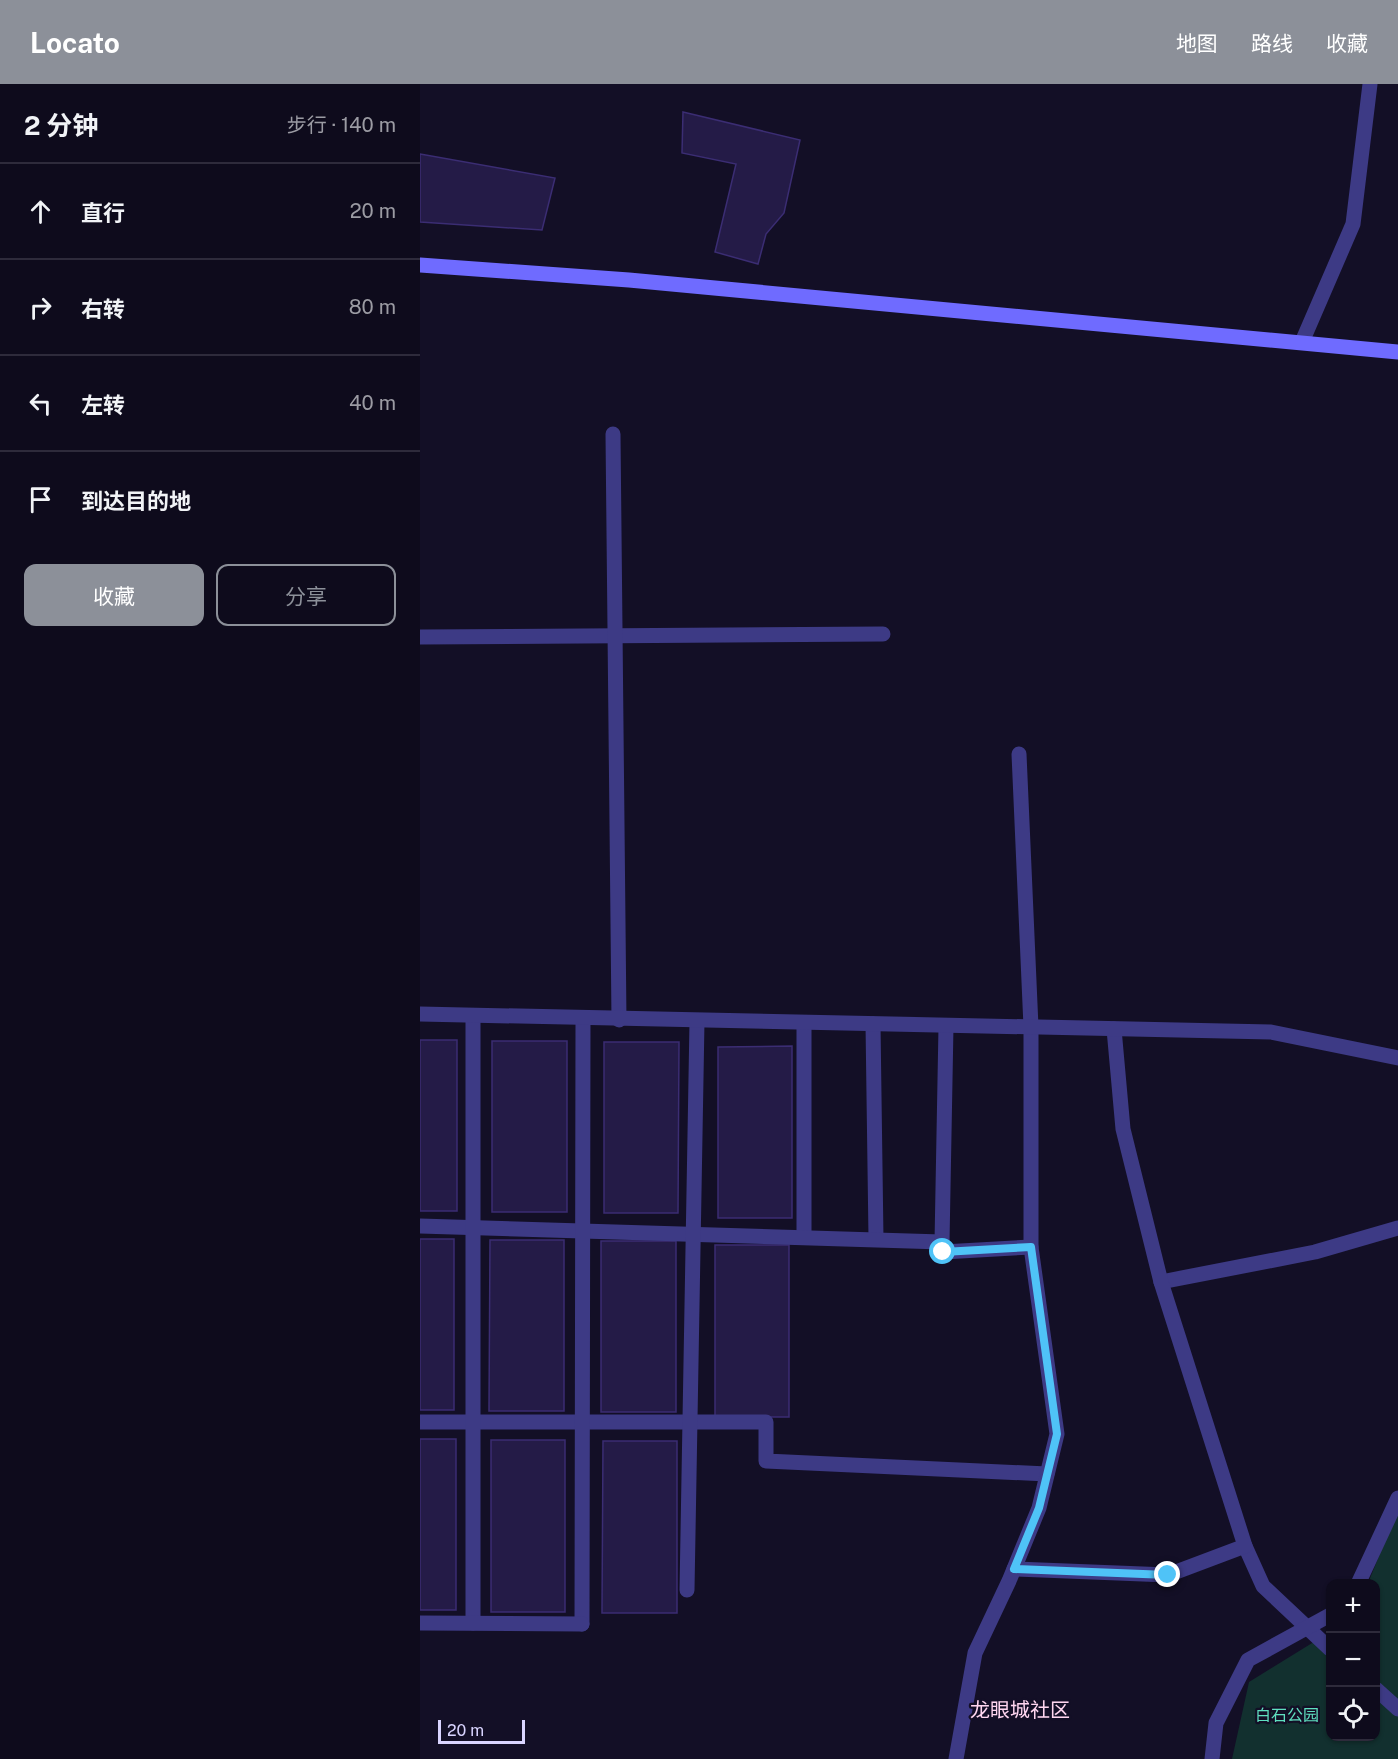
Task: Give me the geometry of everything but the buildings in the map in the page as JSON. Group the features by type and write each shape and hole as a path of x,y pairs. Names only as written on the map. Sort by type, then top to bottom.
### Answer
{"main road":[{"path":"420,265 629,280 1398,352"}],"street":[{"path":"1302,342 1353,225 1370,84"},
{"path":"613,434 620,1020"},
{"path":"420,637 883,634"},
{"path":"956,1759 975,1653 1039,1508 1057,1434 1031,1247 1031,1028 1019,754"},
{"path":"420,1014 1271,1032 1398,1058"},
{"path":"472,1623 473,1016"},
{"path":"420,1623 582,1624 583,1019"},
{"path":"687,1590 697,1021"},
{"path":"804,1023 804,1237"},
{"path":"873,1024 876,1239"},
{"path":"946,1026 943,1252 1031,1247"},
{"path":"1114,1029 1123,1129 1161,1282 1245,1546 1263,1586 1326,1646"},
{"path":"420,1226 692,1232 942,1242"},
{"path":"1161,1282 1315,1252 1398,1228"},
{"path":"420,1422 766,1422 766,1461 1047,1474"},
{"path":"1360,1579 1398,1498"},
{"path":"1014,1569 1168,1575 1245,1546"},
{"path":"1212,1759 1216,1723 1248,1660 1326,1617"},
{"path":"1380,1693 1398,1709"}],"green space":[{"name":"白石公园","path":"1398,1510 1398,1759 1232,1759 1249,1682 1326,1634 1326,1741 1380,1741 1380,1579 1370,1579"}],"district":[{"name":"龙眼城社区","path":"1020,1710"}],"route":[{"path":"943,1252 1031,1247 1057,1434 1039,1508 1014,1569 1168,1575"}]}
